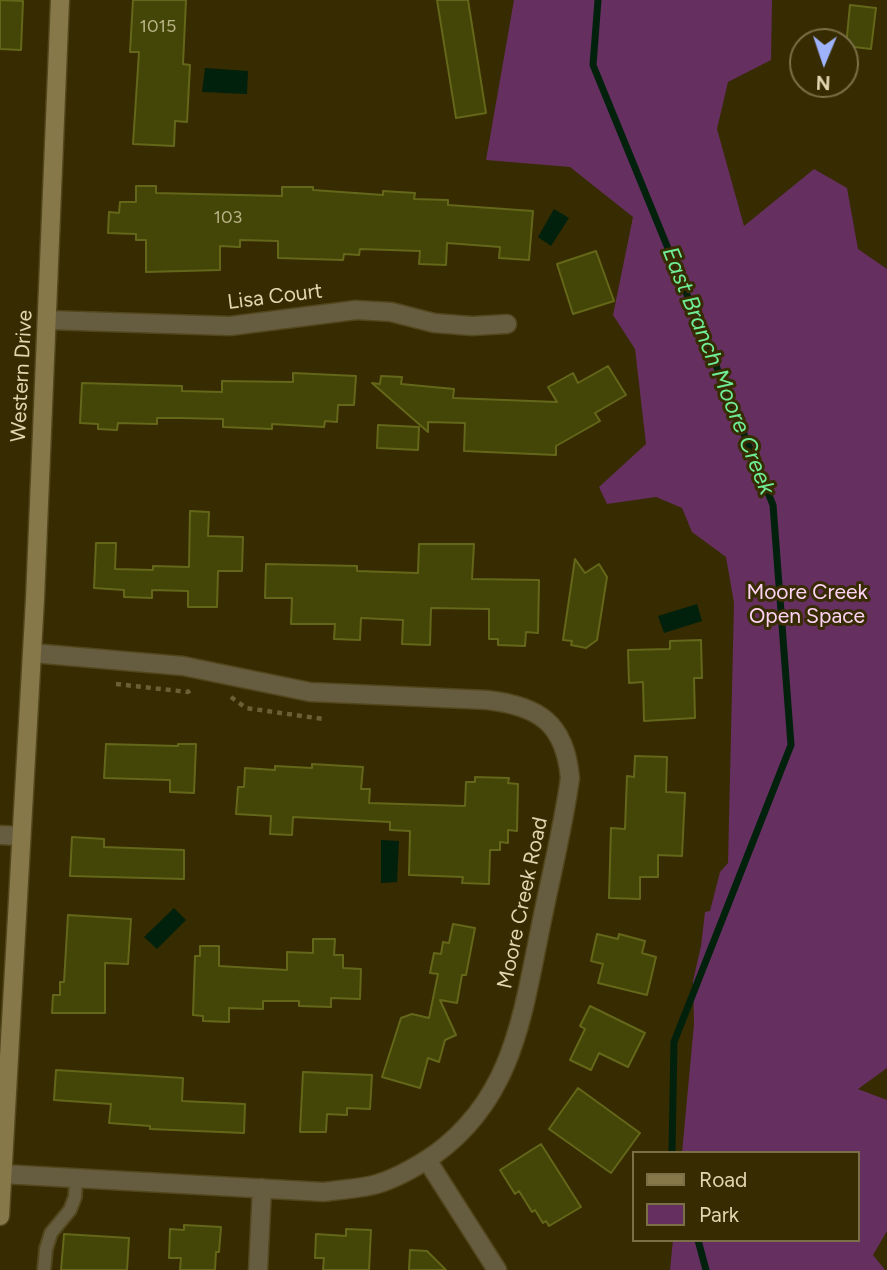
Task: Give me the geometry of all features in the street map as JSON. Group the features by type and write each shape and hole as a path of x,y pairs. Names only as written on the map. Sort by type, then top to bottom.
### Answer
{"street":[{"name":"Western Drive","path":"0,1216 5,1014 32,653 60,0"},
{"name":"Lisa Court","path":"47,320 230,326 356,310 391,312 435,323 472,326 507,324"},
{"name":"Moore Creek Road","path":"2,1174 324,1192 375,1185 399,1176 427,1160 473,1121 502,1077 522,1019 570,778 568,755 555,730 537,713 513,703 310,691 183,666 32,653"},
{"path":"0,835 20,836"},
{"path":"427,1160 497,1270"},
{"path":"258,1270 262,1188"}],"lane":[{"path":"44,1270 51,1233 70,1210 75,1197 76,1179"}],"path":[{"path":"116,684 188,691 198,686"},
{"path":"227,693 246,708 323,719"}],"green space":[{"name":"Moore Creek Open Space","path":"514,0 772,0 771,60 728,82 717,129 744,226 814,169 847,188 858,249 887,269 887,1068 858,1089 887,1100 887,1231 873,1255 885,1270 670,1270 673,1242 859,1242 859,1151 682,1151 694,1024 693,981 705,912 710,911 720,872 728,863 734,603 726,557 692,532 682,508 656,497 607,504 599,487 646,444 635,349 613,315 633,217 570,167 486,160"}],"shaded area":[{"path":"205,68 248,71 247,94 202,92"},
{"path":"554,209 569,218 551,246 538,237"},
{"path":"697,604 702,621 664,633 658,616"},
{"path":"381,840 399,841 397,882 381,883"},
{"path":"174,908 186,920 157,949 144,937"}],"building":[{"path":"0,0 23,1 21,50 0,49"},
{"path":"133,0 186,0 183,64 190,65 187,122 175,121 174,146 133,144 139,52 130,52"},
{"path":"437,0 468,0 486,113 456,118"},
{"path":"850,5 876,8 871,49 859,48 859,28 848,28"},
{"path":"136,186 156,186 156,193 282,196 282,187 313,187 313,190 383,195 383,191 415,193 414,199 448,200 448,205 533,211 529,260 499,258 500,247 447,243 446,265 419,264 420,251 360,249 359,255 344,254 343,260 278,258 278,241 240,240 240,247 220,246 220,270 146,272 146,240 136,240 136,234 108,233 109,212 119,213 120,202 136,202"},
{"path":"596,251 614,301 573,314 557,264"},
{"path":"608,366 626,395 595,413 600,421 556,446 556,455 464,451 465,423 428,422 428,432 372,383 380,384 381,376 402,377 401,384 454,389 453,398 557,402 548,387 573,373 578,383"},
{"path":"293,373 356,376 354,405 338,405 337,422 325,421 324,427 272,424 272,429 223,427 223,419 181,418 157,418 157,424 118,423 117,430 98,429 98,424 80,423 82,383 182,386 182,391 222,392 222,381 293,382"},
{"path":"378,425 419,427 418,450 377,448"},
{"path":"190,511 209,512 208,536 243,537 242,571 218,571 217,607 188,607 188,591 152,590 152,598 124,597 124,590 94,588 96,543 116,543 115,569 189,567"},
{"path":"419,544 474,544 472,579 539,580 538,633 526,632 525,646 498,645 498,639 489,639 489,609 431,608 430,645 402,644 403,620 361,618 360,640 334,639 335,624 291,624 292,598 265,598 266,564 357,566 357,571 418,573"},
{"path":"575,559 585,573 599,564 607,577 597,640 586,648 563,640"},
{"path":"701,640 702,678 694,678 695,718 644,721 643,682 629,683 628,650 670,649 670,641"},
{"path":"106,744 196,744 194,793 170,792 170,780 104,778"},
{"path":"635,756 667,757 666,792 685,793 682,856 658,855 658,877 640,877 640,899 609,898 611,828 625,829 627,776 634,777"},
{"path":"312,764 363,767 361,789 370,789 369,803 465,806 466,782 475,782 475,777 509,778 508,783 518,784 517,831 508,830 508,843 500,842 500,850 490,850 489,884 462,883 463,877 409,875 410,831 390,830 390,822 293,817 292,835 270,834 271,816 236,814 238,787 244,787 245,768 312,768"},
{"path":"72,837 104,839 104,847 184,850 184,879 70,876"},
{"path":"68,915 131,919 128,964 105,963 105,1013 52,1013 53,995 60,995 60,982 64,982"},
{"path":"453,924 475,928 466,975 462,975 457,1003 440,1000 456,1035 445,1040 439,1062 428,1058 420,1088 382,1077 401,1018 412,1014 429,1018 438,974 430,973 434,953 441,954 443,942 449,943"},
{"path":"597,934 618,939 619,934 645,941 642,953 656,957 647,995 598,983 603,964 591,961"},
{"path":"313,939 335,939 334,955 343,955 343,968 361,969 360,999 331,998 331,1007 299,1006 299,1001 263,1001 263,1009 229,1008 229,1022 203,1021 203,1016 193,1015 195,956 200,956 200,946 219,946 219,966 287,970 287,952 313,953"},
{"path":"590,1006 645,1033 628,1067 599,1053 591,1070 570,1060 585,1029 580,1026"},
{"path":"56,1070 183,1078 182,1101 245,1104 244,1133 150,1129 150,1126 109,1123 111,1104 54,1100"},
{"path":"303,1072 372,1075 370,1109 347,1108 347,1115 327,1114 326,1132 300,1132"},
{"path":"578,1088 640,1133 611,1173 549,1129"},
{"path":"541,1144 581,1207 549,1226 546,1221 543,1223 535,1210 532,1212 519,1191 515,1194 500,1170"},
{"path":"184,1225 221,1227 215,1270 180,1270 181,1258 169,1258 170,1229 184,1230"},
{"path":"346,1229 371,1230 369,1270 323,1270 324,1258 315,1258 316,1234 346,1236"},
{"path":"64,1234 129,1238 127,1270 61,1270"},
{"path":"410,1250 427,1251 446,1270 409,1270"}],"waterway":[{"name":"East Branch Moore Creek","path":"598,0 593,65 773,505 791,745 674,1042 672,1151"},
{"name":"East Branch Moore Creek","path":"699,1242 706,1270"}]}
